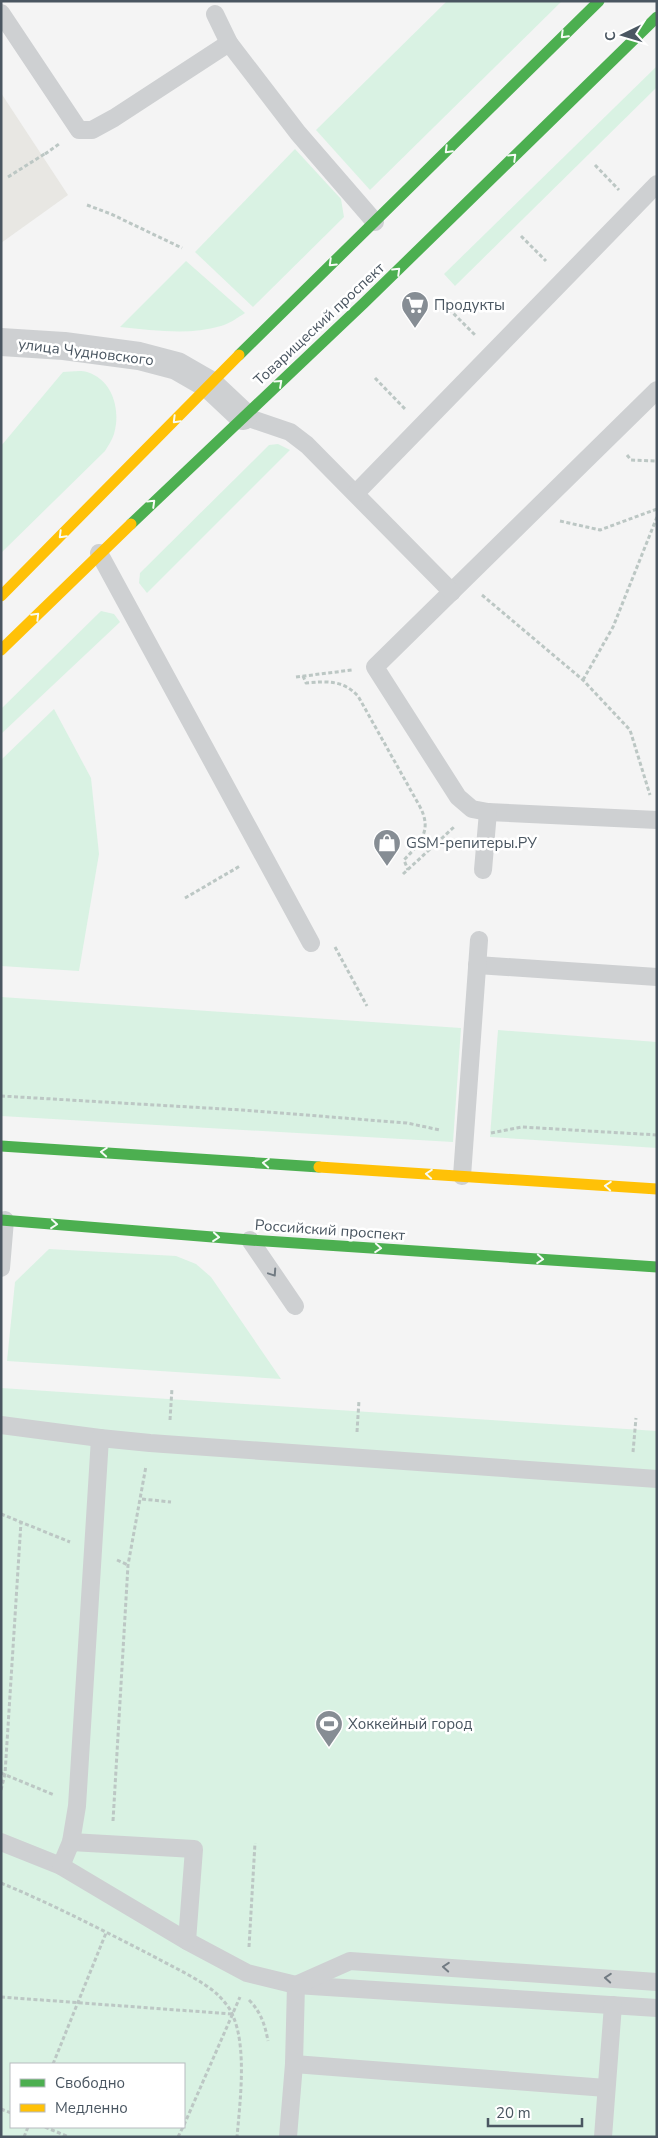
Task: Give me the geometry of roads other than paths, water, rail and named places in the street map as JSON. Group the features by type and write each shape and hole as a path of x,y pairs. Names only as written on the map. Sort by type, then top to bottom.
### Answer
{"street":[{"name":"Товарищеский проспект","path":"1,596 210,385 599,1"},
{"name":"Товарищеский проспект","path":"1,650 99,553 364,303 657,17"},
{"name":"улица Чудновского","path":"1,342 64,346 139,356 177,366 210,385 243,416"},
{"path":"1,1146 657,1189"},
{"name":"Российский проспект","path":"3,1220 250,1240 657,1267"}],"lane":[{"path":"1,13 79,130 92,130 114,118 230,43"},
{"path":"215,14 230,43 298,134 375,222"},
{"path":"356,493 657,184"},
{"path":"657,390 375,667 458,797 480,811 657,820"},
{"path":"243,416 290,432 307,444 356,493 458,586"},
{"path":"99,553 311,943"},
{"path":"480,811 484,870"},
{"path":"462,1176 478,940"},
{"path":"477,965 657,977"},
{"path":"1,1268 3,1220"},
{"path":"250,1240 295,1306"},
{"path":"1,1425 150,1443 657,1480"},
{"path":"61,1866 72,1842 77,1806 100,1438"},
{"path":"1,1842 61,1866 186,1941 247,1973 296,1985 657,2008"},
{"path":"72,1842 194,1849 186,1941"},
{"path":"296,1985 350,1961 657,1982"},
{"path":"288,2137 294,2064 296,1985"},
{"path":"603,2137 613,2005"},
{"path":"294,2064 606,2088"}],"place":[{"name":"Продукты","path":"415,329"},
{"name":"GSM-репитеры.РУ","path":"387,867"},
{"name":"Хоккейный город","path":"329,1748"}]}
